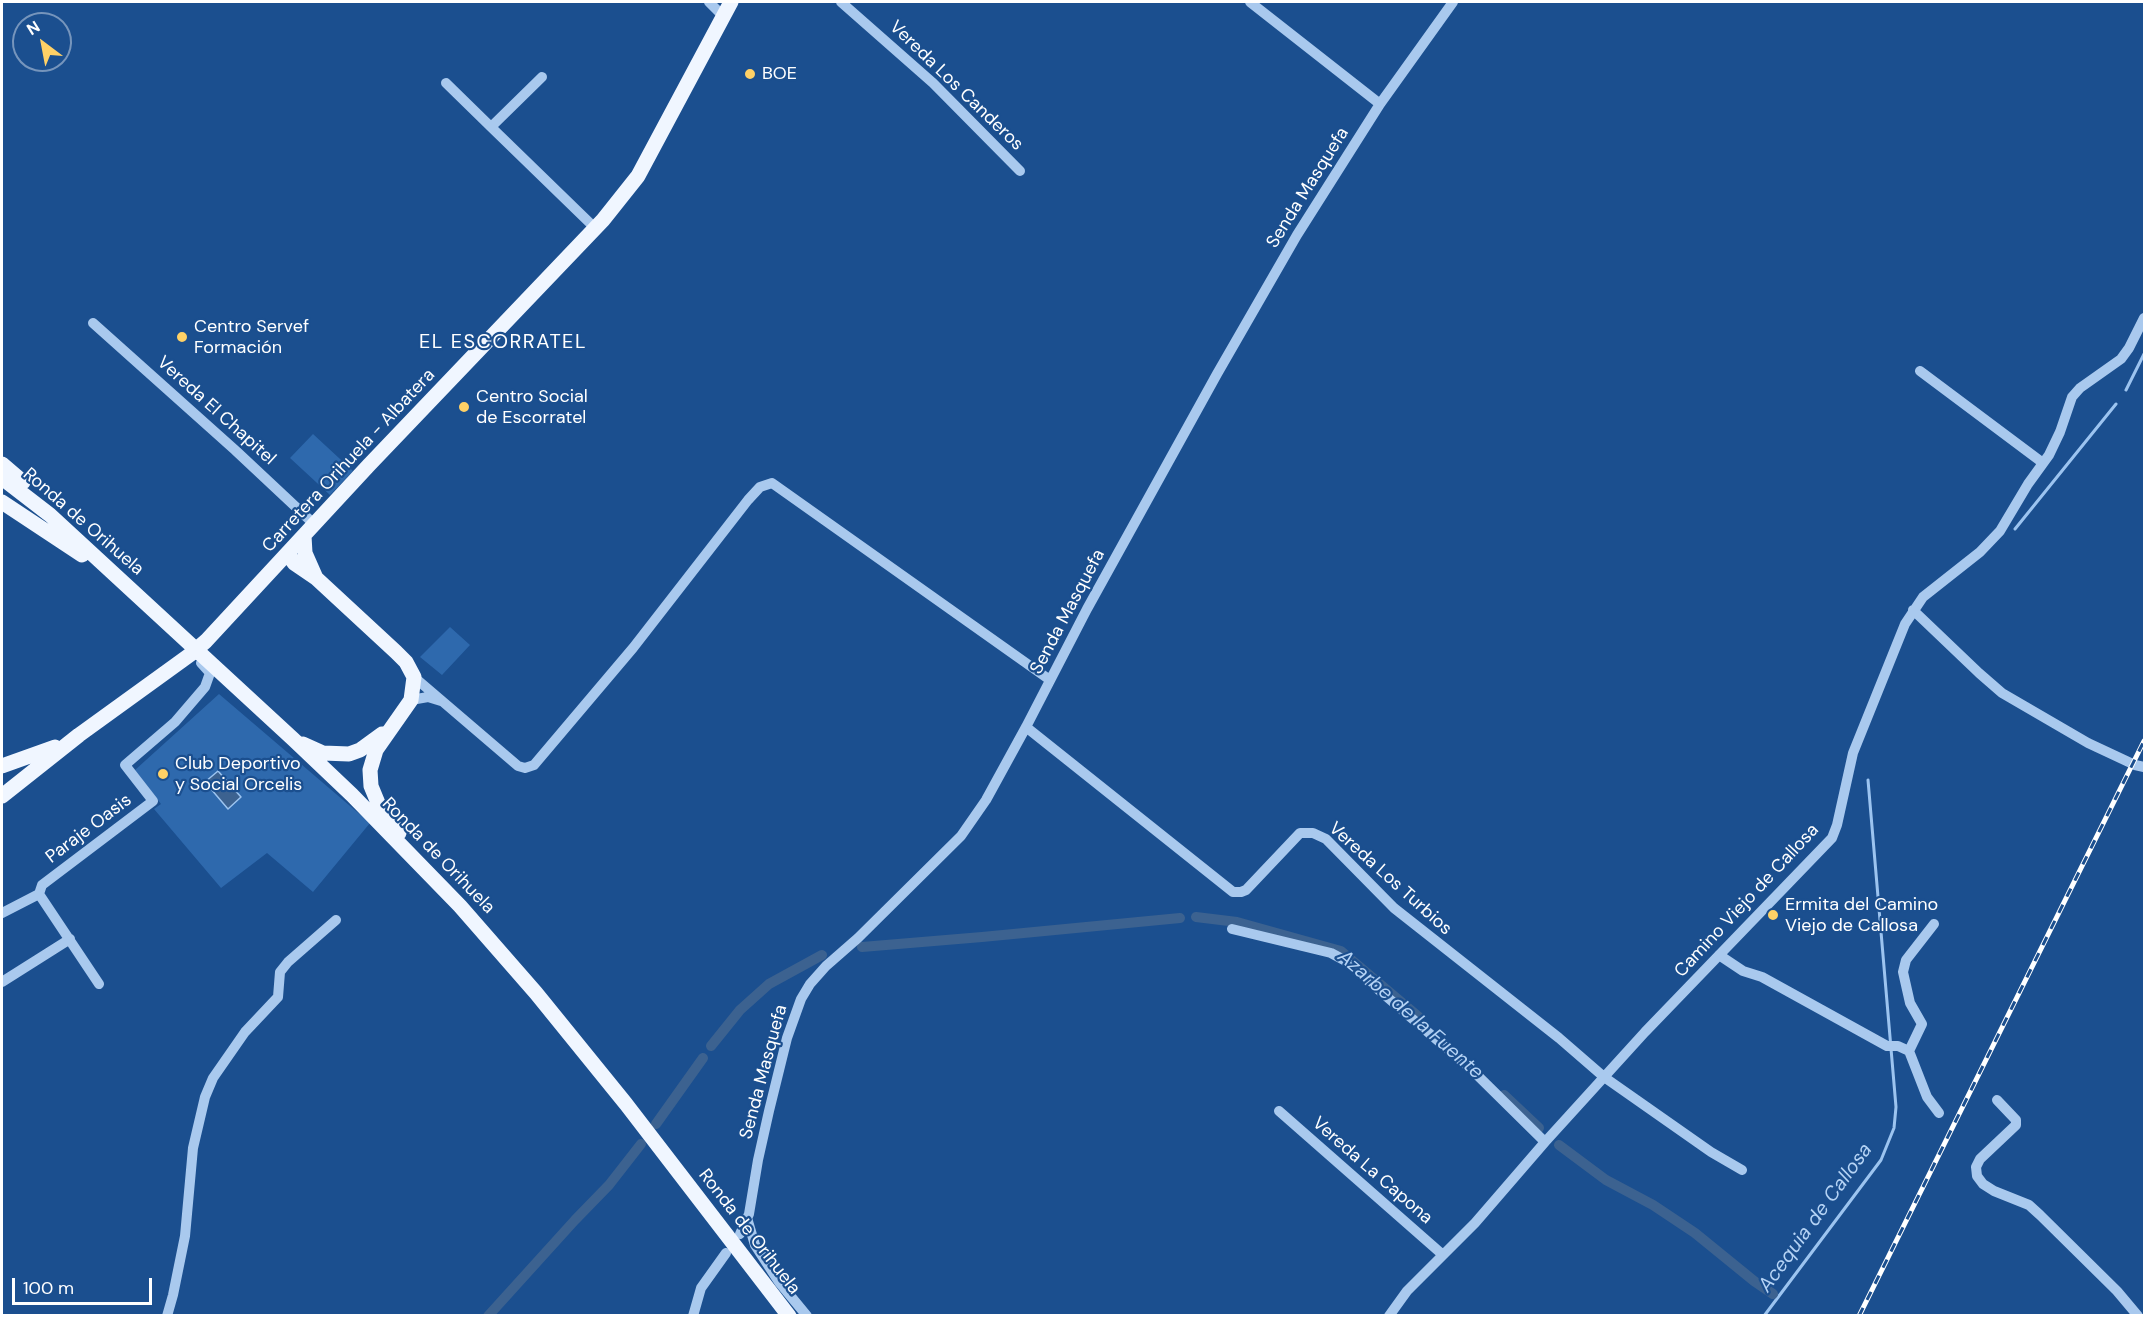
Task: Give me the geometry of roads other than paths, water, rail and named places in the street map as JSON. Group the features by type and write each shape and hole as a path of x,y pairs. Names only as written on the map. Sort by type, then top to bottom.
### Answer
{"main road":[{"name":"Carretera Orihuela - Albatera","path":"79,735 192,654 595,228 638,176 731,2"},
{"path":"2,464 41,496 74,528 96,557"},
{"name":"Ronda de Orihuela","path":"2,478 43,509 293,739 352,795 488,937 626,1104 789,1316"},
{"path":"2,502 73,548 121,589 157,614"},
{"path":"309,530 305,553 316,578"},
{"path":"288,553 305,561 316,578 406,662 414,676 411,700 389,728 376,750 370,770 371,786 378,803 420,866"},
{"path":"264,580 282,569 291,568 316,578"},
{"path":"293,739 323,753 349,754 360,750 389,728"},
{"path":"2,766 48,751 79,735"},
{"path":"2,796 79,735"}],"street":[{"path":"709,2 723,16"},
{"name":"Vereda Los Canderos","path":"841,2 933,83 1020,171"},
{"path":"1250,2 1380,104"},
{"name":"Senda Masquefa","path":"740,1234 747,1218 787,1038 801,999 810,984 826,966 858,938 962,836 986,800 1087,609 1297,235 1380,104 1453,2"},
{"path":"491,127 542,77"},
{"path":"446,83 595,228"},
{"name":"Camino Viejo de Callosa","path":"1389,1316 1407,1291 1491,1205 1604,1077 1832,838 1853,753 1898,640 1913,610 1923,597 1991,541 2009,518 2028,484 2043,464 2060,432 2072,397 2080,388 2121,359 2145,318"},
{"name":"Vereda El Chapitel","path":"93,323 219,435 309,530"},
{"path":"1920,371 2043,464"},
{"path":"414,676 518,766 525,768 534,765 633,648 748,500 760,487 772,483 1050,680"},
{"path":"1913,610 2002,693 2055,725 2118,758 2145,767"},
{"name":"Paraje Oasis","path":"2,913 39,894 42,885 153,801 125,765 175,722 205,687 210,673 192,654"},
{"path":"411,700 428,697 444,702"},
{"name":"Vereda Los Turbios","path":"1026,727 1233,892 1246,890 1300,833 1313,833 1326,839 1394,908 1559,1038 1604,1077 1711,1152 1742,1170"},
{"path":"39,894 99,984"},
{"path":"167,1316 185,1236 195,1139 205,1097 213,1078 245,1032 278,997 280,972 336,920"},
{"path":"1934,924 1906,960 1904,978 1912,1007 1922,1023 1909,1051 1927,1097 1939,1113"},
{"path":"1232,929 1330,953 1344,960 1472,1070 1545,1142"},
{"path":"2,982 70,939"},
{"path":"1719,955 1743,971 1762,977 1892,1046 1909,1051"},
{"path":"1997,1100 2016,1120 2016,1125 1980,1159 1976,1167 1977,1176 1983,1184 1994,1191 2029,1205 2117,1291 2138,1316"},
{"name":"Vereda La Capona","path":"1279,1111 1443,1255"},
{"path":"747,1218 755,1245 779,1282 807,1316"},
{"path":"693,1316 701,1288 726,1253"}],"waterway":[{"name":"Acequia de Callosa","path":"2126,390 2144,354"},
{"name":"Acequia de Callosa","path":"2015,529 2116,404"},
{"name":"Acequia de Callosa","path":"1764,1316 1881,1160 1894,1128 1896,1107 1868,780"},
{"name":"Azarbe de la Fuente","path":"1196,917 1237,922 1341,951 1419,1017"},
{"name":"Azarbe de la Fuente","path":"862,947 1180,918"},
{"name":"Azarbe de la Fuente","path":"711,1046 740,1010 769,984 822,955"},
{"name":"Azarbe de la Fuente","path":"656,1124 703,1058"},
{"name":"Azarbe de la Fuente","path":"1504,1095 1539,1128"},
{"name":"Azarbe de la Fuente","path":"488,1316 609,1185 641,1144"},
{"name":"Azarbe de la Fuente","path":"1559,1145 1606,1180 1653,1205 1695,1233 1773,1294"}],"railway":[{"path":"1859,1316 2144,741"}],"place":[{"name":"BOE","path":"750,74"},
{"name":"Centro Servef Formación","path":"182,337"},
{"name":"Centro Social de Escorratel","path":"464,407"},
{"name":"Club Deportivo y Social Orcelis","path":"163,774"},
{"name":"Ermita del Camino Viejo de Callosa","path":"1773,915"}],"district":[{"name":"EL ESCORRATEL","path":"503,343"}]}
